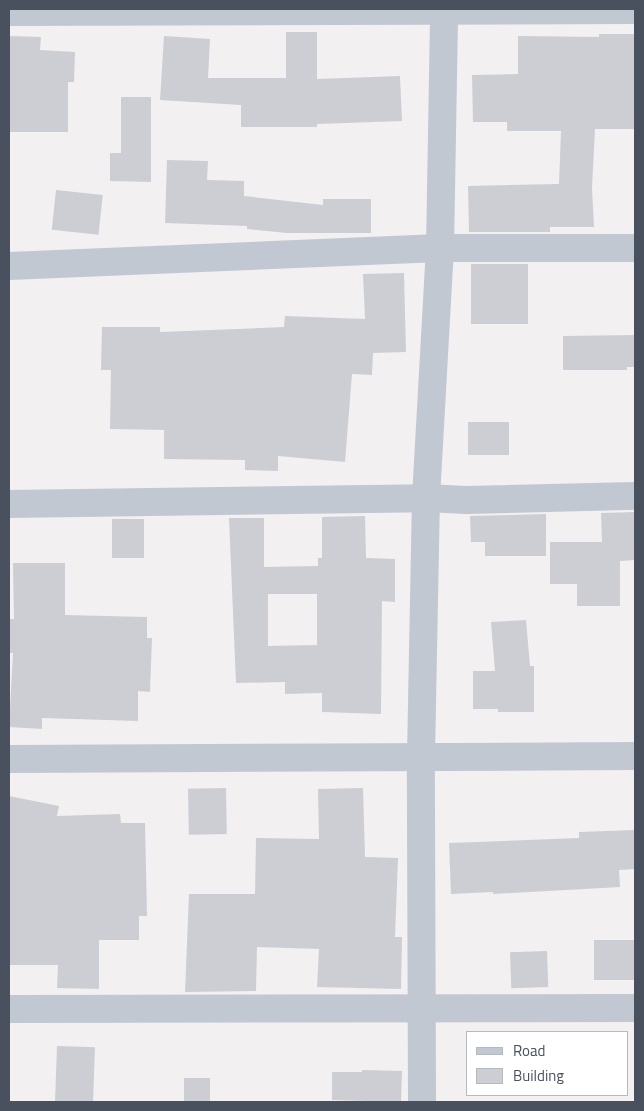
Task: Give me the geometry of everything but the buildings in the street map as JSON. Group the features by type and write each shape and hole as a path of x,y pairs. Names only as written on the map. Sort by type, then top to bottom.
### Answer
{"street":[{"path":"422,1102 421,756 426,498 440,248 444,10"},
{"path":"9,12 635,10"},
{"path":"9,266 440,248 635,248"},
{"path":"9,504 426,498 466,500 635,496"},
{"path":"9,759 635,756"},
{"path":"9,1009 635,1008"}]}
